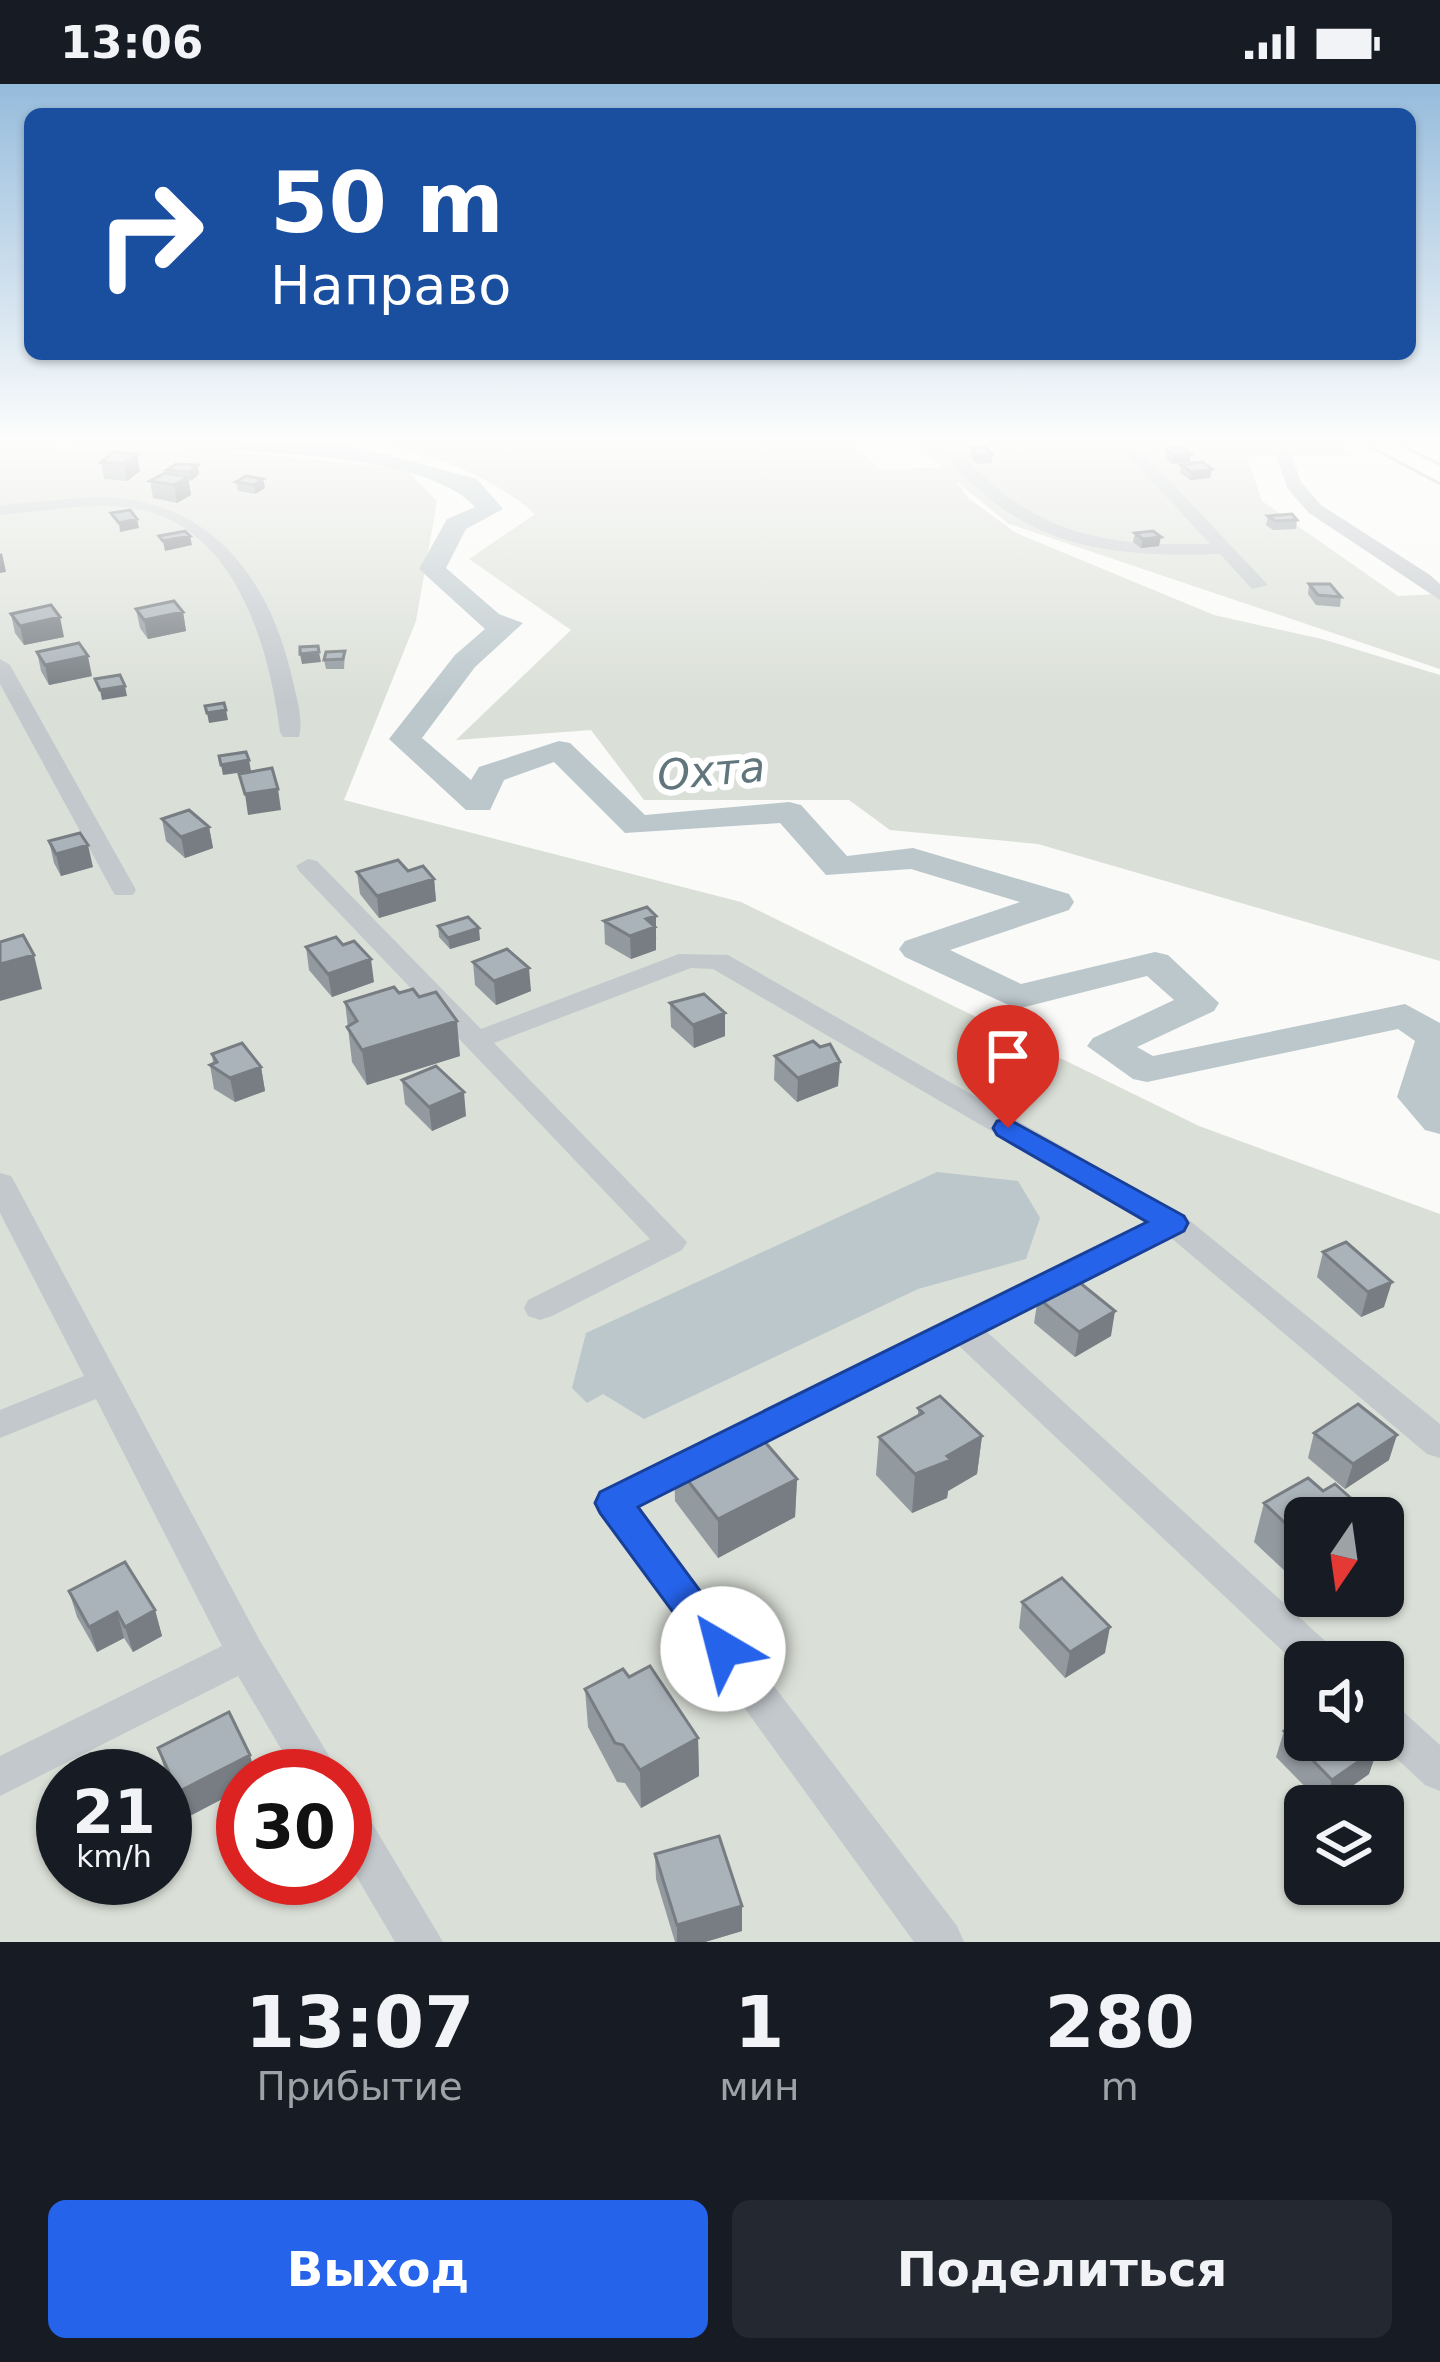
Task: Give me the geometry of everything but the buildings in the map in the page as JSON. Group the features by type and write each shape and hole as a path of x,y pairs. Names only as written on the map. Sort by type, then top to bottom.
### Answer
{"street":[{"path":"198,528 236,572 274,644 286,679 291,732"},
{"path":"1043,528 1118,551 1223,550"},
{"path":"1209,528 1223,550 1259,585"},
{"path":"1345,528 1414,567 1440,594"},
{"path":"0,665 124,890"},
{"path":"308,866 671,1242 540,1308"},
{"path":"478,1039 688,960 719,961 1172,1223 1440,1444"},
{"path":"0,1184 246,1653 304,1749"},
{"path":"941,1942 614,1503 1172,1223"},
{"path":"962,1328 1298,1641"},
{"path":"0,1425 104,1382"},
{"path":"0,1777 246,1653"},
{"path":"1404,1739 1440,1772"},
{"path":"372,1862 420,1942"}],"shaded area":[{"path":"0,528 432,528 416,621 344,800 741,902 1199,1126 1440,1214 1440,1942 0,1942"},
{"path":"515,528 1009,528 1214,615 1322,639 1440,675 1440,961 1038,844 890,830 849,800 644,800 591,730 456,740 571,630 469,559"},
{"path":"1020,528 1300,528 1398,596 1440,594 1440,669"},
{"path":"937,1172 1018,1181 1040,1218 1026,1259 918,1289 644,1419 603,1394 587,1403 572,1388 586,1333"}],"waterway":[{"name":"Охта","path":"454,528 432,569 491,622 509,623 465,661 405,739 478,803 490,774 559,750 637,826 789,812 838,868 913,858 1056,902 918,949 1017,997 1155,963 1200,1003 1107,1046 1147,1070 1405,1016 1436,1038 1418,1097 1440,1121"}],"route":[{"path":"723,1649 614,1503 1172,1223 1008,1128"}]}
